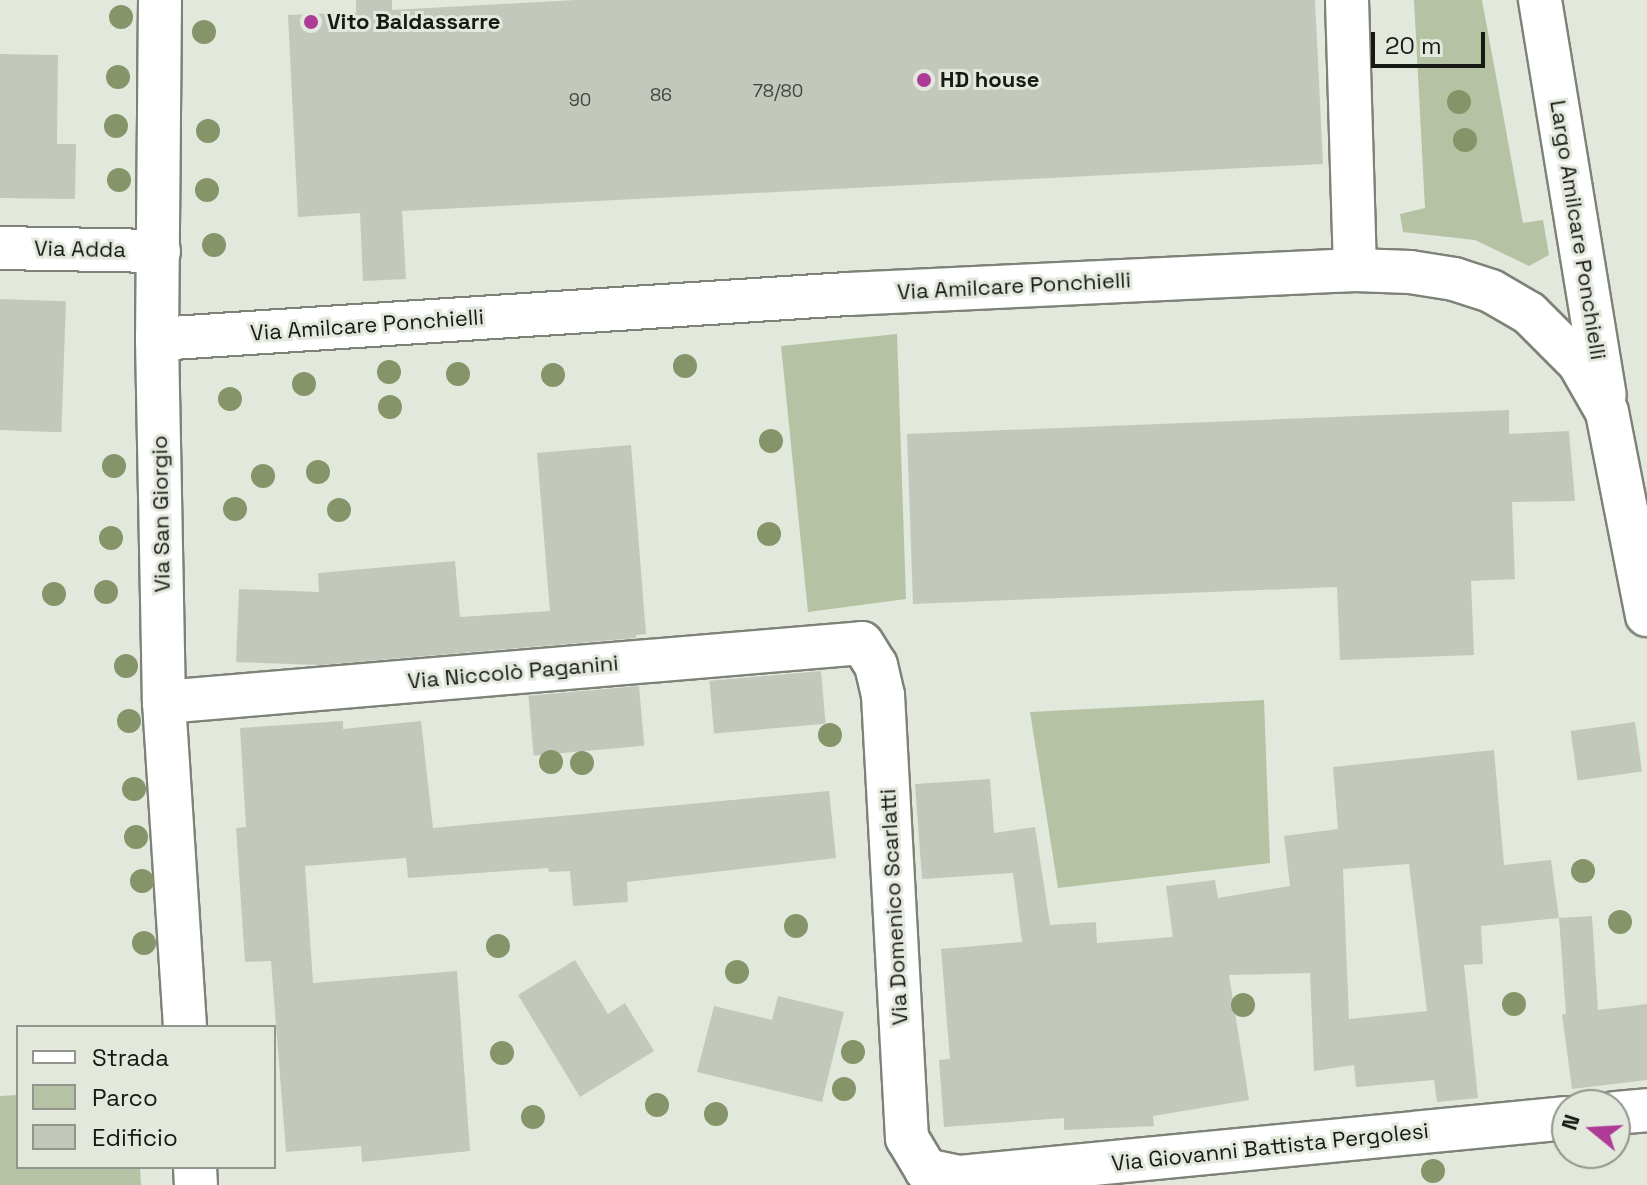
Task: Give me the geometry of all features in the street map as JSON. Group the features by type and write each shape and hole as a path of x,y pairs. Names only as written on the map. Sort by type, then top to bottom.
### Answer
{"street":[{"name":"Via San Giorgio","path":"160,0 157,339 164,702 185,1025"},
{"path":"1347,0 1355,270"},
{"name":"Largo Amilcare Ponchielli","path":"1540,0 1607,412"},
{"name":"Via Adda","path":"0,248 159,251"},
{"name":"Via Amilcare Ponchielli","path":"157,339 848,294 1355,270 1410,272 1454,279 1491,291 1529,313 1579,363 1607,412 1647,615"},
{"name":"Via Niccolò Paganini","path":"164,702 862,643"},
{"name":"Via Domenico Scarlatti","path":"862,643 876,665 883,695 907,1138 926,1170"},
{"name":"Via Giovanni Battista Pergolesi","path":"926,1170 960,1177 1551,1120"}],"green space":[{"path":"1414,0 1482,0 1523,223 1543,220 1549,255 1529,266 1475,240 1403,232 1400,214 1425,208"},
{"path":"897,334 906,599 808,612 781,346"},
{"path":"1264,700 1270,863 1058,888 1030,712"},
{"path":"16,1095 16,1169 140,1169 141,1185 0,1185 0,1096"}],"building":[{"path":"356,0 392,0 392,10 575,0 1315,0 1323,164 402,211 406,279 363,281 360,213 298,217 288,15 356,12"},
{"path":"0,54 58,55 57,144 76,144 75,199 0,198"},
{"path":"0,299 66,301 61,432 0,430"},
{"path":"1509,410 1509,434 1569,431 1575,501 1512,502 1515,579 1471,581 1474,655 1340,660 1337,587 913,604 907,434"},
{"path":"631,445 646,634 636,635 636,638 320,665 236,662 239,589 319,592 318,573 455,561 460,617 550,611 537,453"},
{"path":"821,671 826,724 714,734 709,681"},
{"path":"639,686 644,746 534,755 528,696"},
{"path":"343,721 343,729 421,721 433,828 829,791 836,858 627,882 628,902 573,906 570,871 549,872 548,868 408,878 406,858 305,866 313,983 457,971 470,1151 362,1162 361,1146 286,1152 271,961 245,962 236,828 246,827 240,728"},
{"path":"1635,722 1642,772 1578,781 1571,731"},
{"path":"1494,750 1504,865 1551,860 1559,918 1481,926 1483,964 1464,965 1478,1098 1437,1102 1434,1080 1356,1087 1354,1065 1314,1071 1310,973 1229,975 1249,1100 1153,1116 1154,1126 1064,1130 1064,1118 944,1127 939,1060 950,1059 941,949 1022,942 1013,873 922,879 915,784 990,779 994,833 1035,827 1050,925 1096,922 1097,943 1173,937 1166,886 1215,880 1218,898 1290,886 1284,836 1338,829 1333,767","holes":["1409,864 1427,1011 1349,1019 1343,869"]},
{"path":"1592,916 1598,1010 1647,1004 1647,1080 1572,1089 1562,1014 1566,1014 1559,918"},
{"path":"575,960 608,1014 625,1003 654,1051 580,1097 518,995"},
{"path":"778,996 844,1012 822,1102 697,1072 714,1006 772,1020"}],"place":[{"name":"Vito Baldassarre","path":"311,22"},
{"name":"HD house","path":"924,80"}]}
